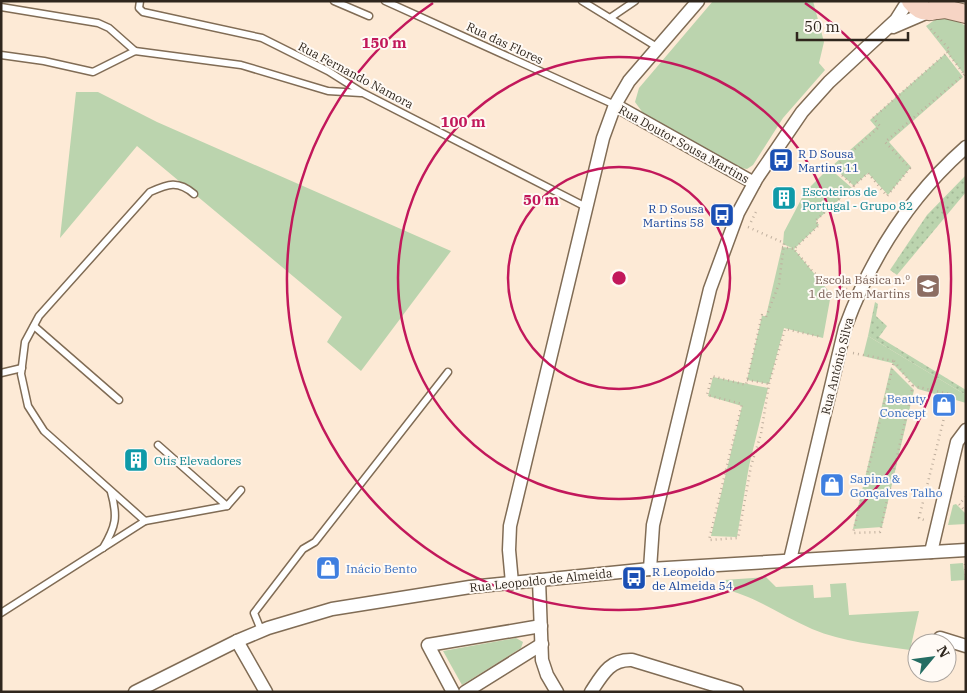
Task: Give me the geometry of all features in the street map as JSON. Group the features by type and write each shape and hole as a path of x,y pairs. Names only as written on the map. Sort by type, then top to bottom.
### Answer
{"street":[{"path":"614,105 629,81 698,1"},
{"path":"754,183 778,144 802,112 829,82 896,20 909,1 916,7 935,11"},
{"path":"962,1 966,5"},
{"path":"878,37 893,27 935,11 945,9 966,14"},
{"name":"Rua Doutor Sousa Martins","path":"512,583 509,550 510,526 586,206 603,138 614,105 754,183 722,250 710,289 653,525 650,569"},
{"name":"Rua António Silva","path":"790,560 840,350 857,294 883,244 905,211 931,181 966,147"},
{"path":"931,552 957,442 966,430"},
{"name":"Rua Leopoldo de Almeida","path":"135,692 261,630 332,609 470,587 650,569 966,550"},
{"path":"539,580 544,668 557,692"},
{"path":"453,692 428,645 541,626"},
{"path":"237,641 266,692"},
{"path":"465,692 542,644"},
{"path":"590,692 607,668 614,662 632,660 737,692"}],"lane":[{"name":"Rua Fernando Namora","path":"140,1 139,8 142,12 262,38 328,71 363,93 586,206"},
{"path":"334,1 369,16"},
{"name":"Rua das Flores","path":"385,1 614,105"},
{"path":"582,1 657,47"},
{"path":"610,18 635,1"},
{"path":"1,7 98,23 109,28 135,51 241,65 328,91 363,93"},
{"path":"1,56 44,60 93,72 135,51"},
{"path":"145,521 44,430 28,406 21,374 25,342 39,316 150,192 170,183 188,188 194,194"},
{"path":"34,326 119,400"},
{"path":"1,373 22,368"},
{"path":"261,630 254,613 303,550 315,542 448,372"},
{"path":"158,445 227,506"},
{"path":"102,550 113,531 117,511 111,490"},
{"path":"1,613 145,521 227,506 241,490"}],"path":[{"path":"854,186 834,168 880,126 873,118 950,50 935,11"},
{"path":"794,249 819,225 815,221 868,173 887,196 910,168 885,142 965,73 947,52"},
{"path":"742,206 756,212 748,227 784,243 782,247 779,284 766,316 762,316 746,385 712,376 707,395 742,404 709,540 738,538 751,466 761,434 769,384 785,329 822,337"},
{"path":"782,247 794,249 814,273 857,294"},
{"path":"840,350 894,361 913,386 950,394 919,518"},
{"path":"894,361 854,533 880,532 913,386"},
{"path":"747,380 769,384"},
{"path":"966,498 959,504 966,512"}],"green space":[{"path":"713,1 813,1 824,42 819,63 825,70 783,118 753,165 747,169 741,168 643,113 635,102 639,88"},
{"path":"939,17 953,19 966,26 964,74 926,26"},
{"path":"945,54 963,77 889,142 911,167 888,195 868,173 854,186 832,166 876,127 870,120"},
{"path":"76,92 98,92 157,122 451,251 361,371 327,342 342,317 137,146 60,238"},
{"path":"829,168 852,188 816,221 819,225 794,249 831,294 823,338 784,328 769,384 747,380 762,316 766,316 782,247 792,248 783,244 784,232 805,192"},
{"path":"966,175 966,192 897,275 890,270 927,215"},
{"path":"875,302 878,304 876,316 887,326 879,337 966,390 966,395 868,336"},
{"path":"868,336 966,395 966,403 918,389 892,363 863,356"},
{"path":"891,367 914,390 882,527 853,529"},
{"path":"713,377 768,388 749,466 737,537 711,536 742,406 708,396"},
{"path":"956,504 966,514 966,524 948,525 953,505"},
{"path":"963,563 965,580 951,581 950,564"},
{"path":"766,577 776,587 813,585 814,598 831,597 830,584 846,583 849,615 919,611 914,633 907,633 907,650 836,637 812,629 757,601 722,589 724,580"},
{"path":"516,638 523,642 521,648 462,685 443,651"}],"place":[{"name":"R D Sousa Martins 11","path":"781,160"},
{"name":"Escoteiros de Portugal - Grupo 82","path":"784,198"},
{"name":"R D Sousa Martins 58","path":"722,215"},
{"name":"Escola Básica n.º 1 de Mem Martins","path":"928,286"},
{"name":"Beauty Concept","path":"944,405"},
{"name":"Otis Elevadores","path":"136,460"},
{"name":"Sapina & Gonçalves Talho","path":"832,485"},
{"name":"Inácio Bento","path":"328,568"},
{"name":"R Leopoldo de Almeida 54","path":"634,578"}]}
